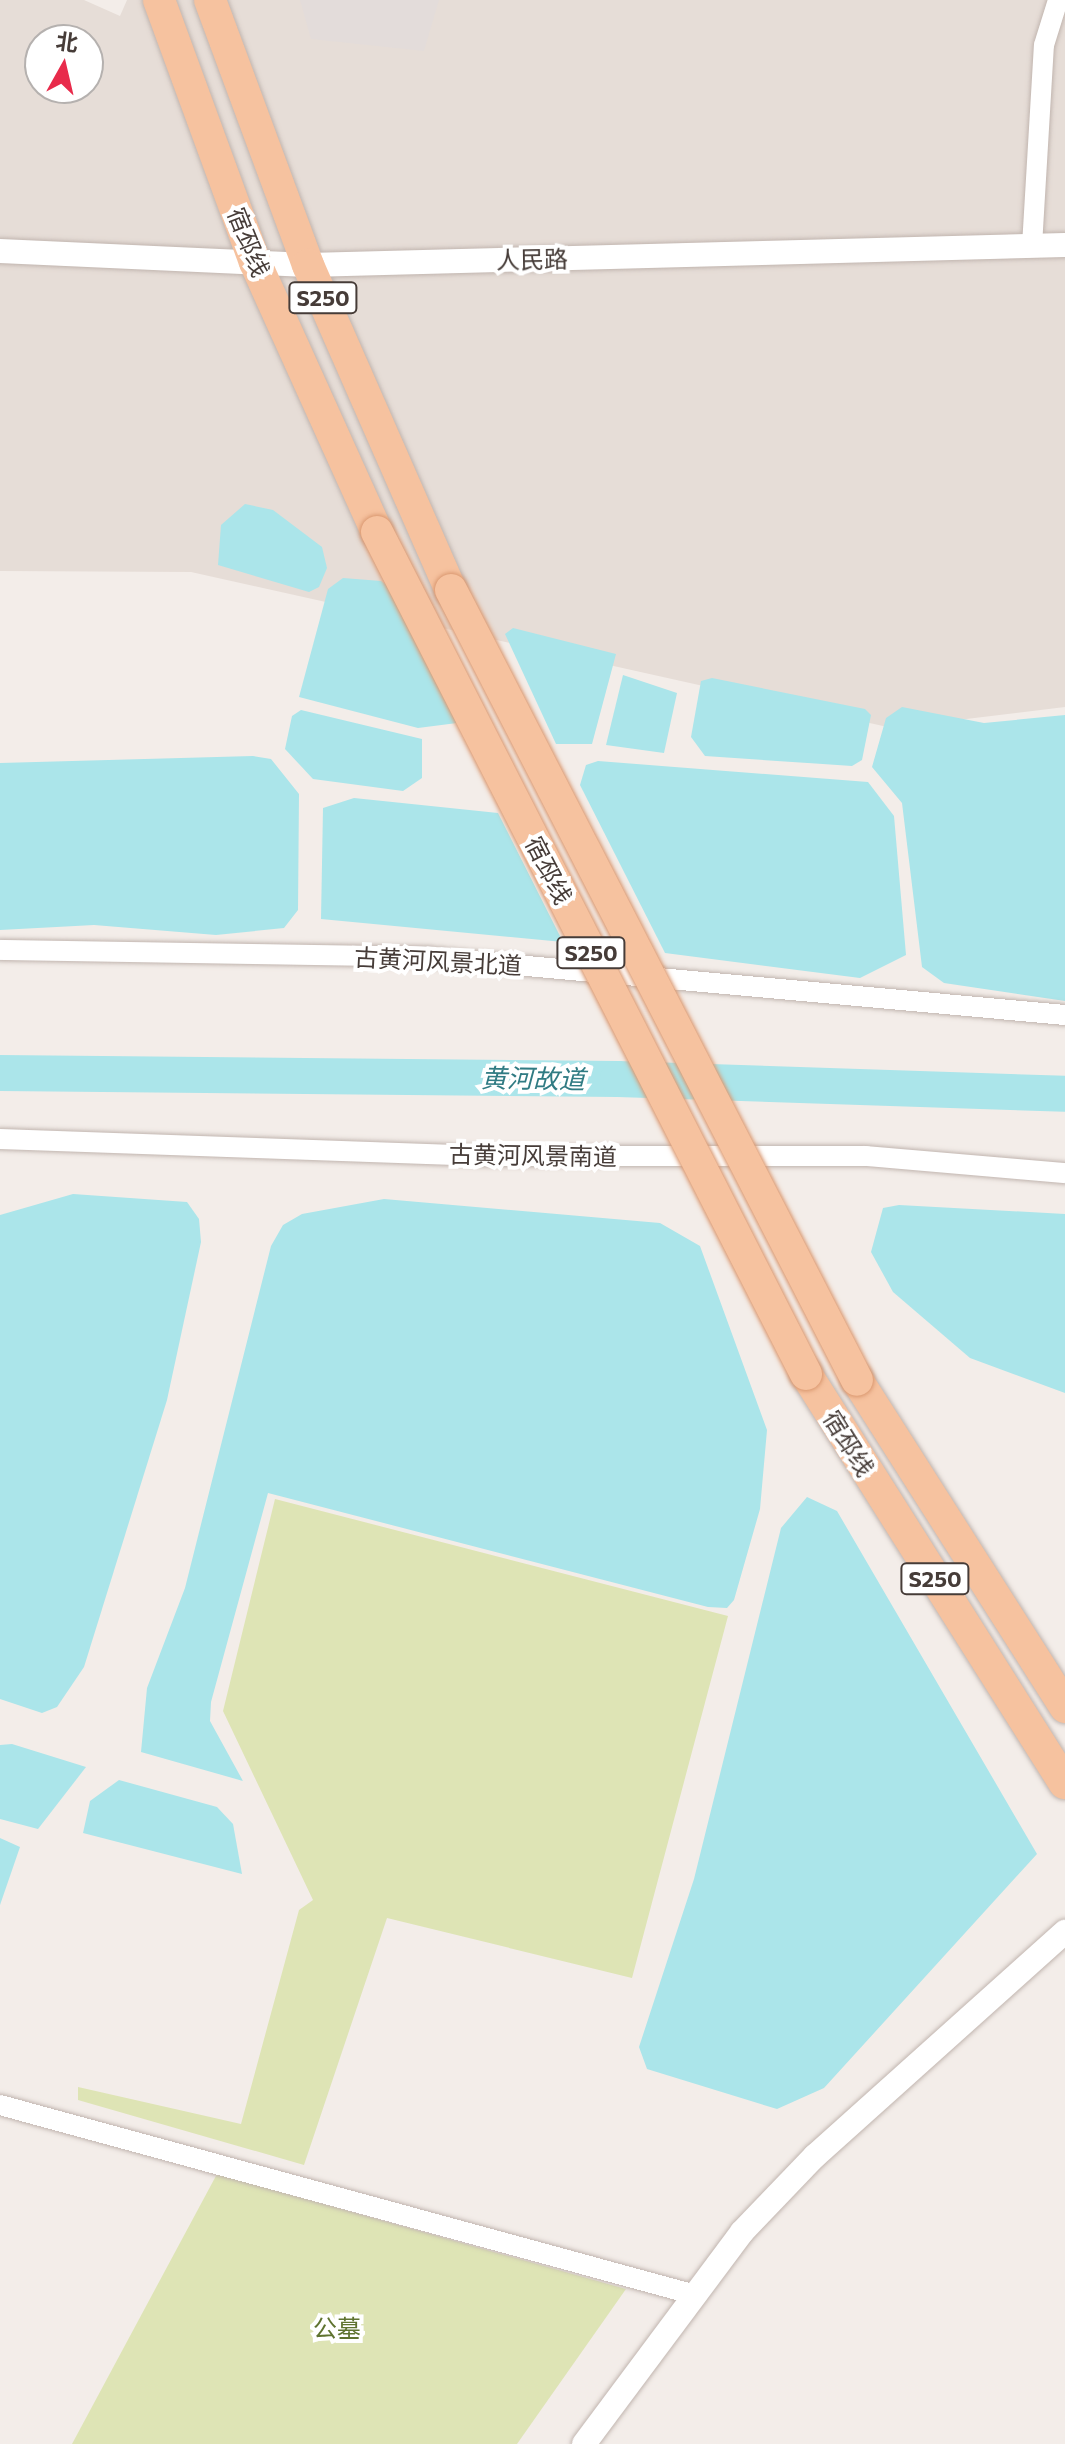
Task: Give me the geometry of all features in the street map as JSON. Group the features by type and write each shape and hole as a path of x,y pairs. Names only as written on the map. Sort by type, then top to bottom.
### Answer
{"main road":[{"name":"宿邳线","path":"159,0 255,262 377,532 806,1374 1065,1783"},
{"name":"宿邳线","path":"210,0 308,265 451,590 857,1380 1065,1707"}],"street":[{"path":"1032,246 1044,45 1058,0"},
{"name":"人民路","path":"0,251 308,265 1065,245"},
{"name":"古黄河风景北道","path":"0,950 428,957 1065,1015"},
{"name":"古黄河风景南道","path":"0,1139 484,1156 866,1156 1065,1173"},
{"path":"584,2444 692,2294 815,2156 1065,1932"},
{"path":"0,2105 692,2294"}],"shaded area":[{"path":"0,0 84,0 120,16 127,0 1065,0 1065,707 892,728 191,572 0,571"},
{"path":"300,0 439,0 424,51 311,39"}],"green space":[{"path":"275,1499 728,1616 632,1978 387,1918 304,2165 78,2100 78,2087 241,2124 299,1910 313,1900 223,1711"},
{"name":"公墓","path":"217,2174 626,2289 517,2444 72,2444"}],"water":[{"path":"245,504 273,510 322,547 327,568 319,587 309,592 218,565 221,525"},
{"path":"343,578 381,581 395,591 457,723 418,728 299,697 328,589"},
{"path":"513,628 616,654 592,744 556,744 505,634"},
{"path":"623,675 677,693 664,753 606,745"},
{"path":"712,678 865,709 871,715 862,760 852,766 705,756 691,737 701,681"},
{"path":"902,707 984,723 1065,715 1065,1001 944,983 922,967 902,803 872,767 886,718"},
{"path":"301,710 422,739 422,778 403,791 313,779 285,749 292,716"},
{"path":"253,756 271,759 299,794 298,910 284,928 216,935 94,925 0,930 0,763"},
{"path":"598,761 868,782 894,816 906,955 860,978 665,953 580,785 586,765"},
{"path":"354,798 498,813 563,942 321,919 323,808"},
{"path":"73,1194 187,1202 199,1219 201,1242 167,1400 84,1667 57,1707 42,1713 0,1699 0,1215"},
{"path":"384,1199 660,1223 700,1246 767,1430 760,1509 734,1600 727,1608 708,1607 268,1493 211,1702 210,1721 243,1781 141,1752 147,1688 185,1588 271,1246 283,1225 302,1214"},
{"path":"899,1205 1065,1214 1065,1393 970,1358 893,1292 871,1252 883,1208"},
{"path":"807,1497 837,1511 1037,1854 824,2088 777,2109 647,2069 639,2047 694,1879 781,1528"},
{"path":"12,1744 86,1767 38,1829 0,1819 0,1745"},
{"path":"119,1780 217,1807 233,1824 242,1874 83,1833 90,1801"},
{"path":"0,1838 20,1847 0,1905"}],"waterway":[{"name":"黄河故道","path":"0,1073 618,1079 1065,1094"}]}
